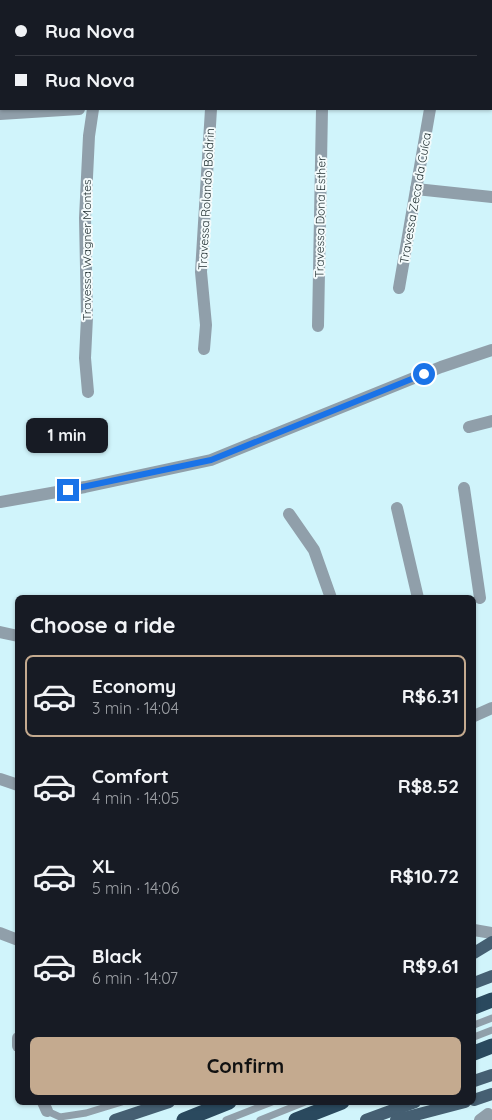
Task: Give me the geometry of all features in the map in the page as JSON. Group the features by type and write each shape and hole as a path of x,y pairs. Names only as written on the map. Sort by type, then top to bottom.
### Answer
{"highway":[{"path":"476,1006 492,1000"},
{"path":"476,1052 492,1046"},
{"path":"184,1120 222,1105"},
{"path":"296,1120 334,1105"}],"main road":[{"path":"476,952 492,942"},
{"path":"476,982 492,976"},
{"path":"476,1081 492,1075"},
{"path":"476,1099 492,1094"},
{"path":"114,1120 160,1105"},
{"path":"366,1120 407,1105"},
{"path":"396,1120 453,1105"}],"street":[{"path":"0,114 63,110"},
{"name":"Travessa Wagner Montes","path":"88,392 85,358 87,318 85,184 93,110"},
{"name":"Travessa Rolando Boldrin","path":"204,349 206,324 201,272 211,110"},
{"name":"Travessa Dona Esther","path":"318,326 322,110"},
{"name":"Travessa Zeca da Cuíca","path":"399,288 430,110"},
{"path":"416,189 492,197"},
{"path":"0,502 85,487 211,460 441,367 492,350"},
{"path":"469,427 492,421"},
{"path":"464,488 482,597"},
{"path":"397,508 417,595"},
{"path":"290,514 314,550 330,595"},
{"path":"0,632 15,635"},
{"path":"476,715 492,708"},
{"path":"0,779 15,784"},
{"path":"476,930 492,933"},
{"path":"0,933 15,939"}],"lane":[{"path":"476,1024 492,1018"},
{"path":"476,1036 492,1030"},
{"path":"45,1107 60,1118 112,1105"},
{"path":"226,1120 264,1105"},
{"path":"260,1120 298,1105"}],"route":[{"path":"68,490 211,460 424,374"}]}
